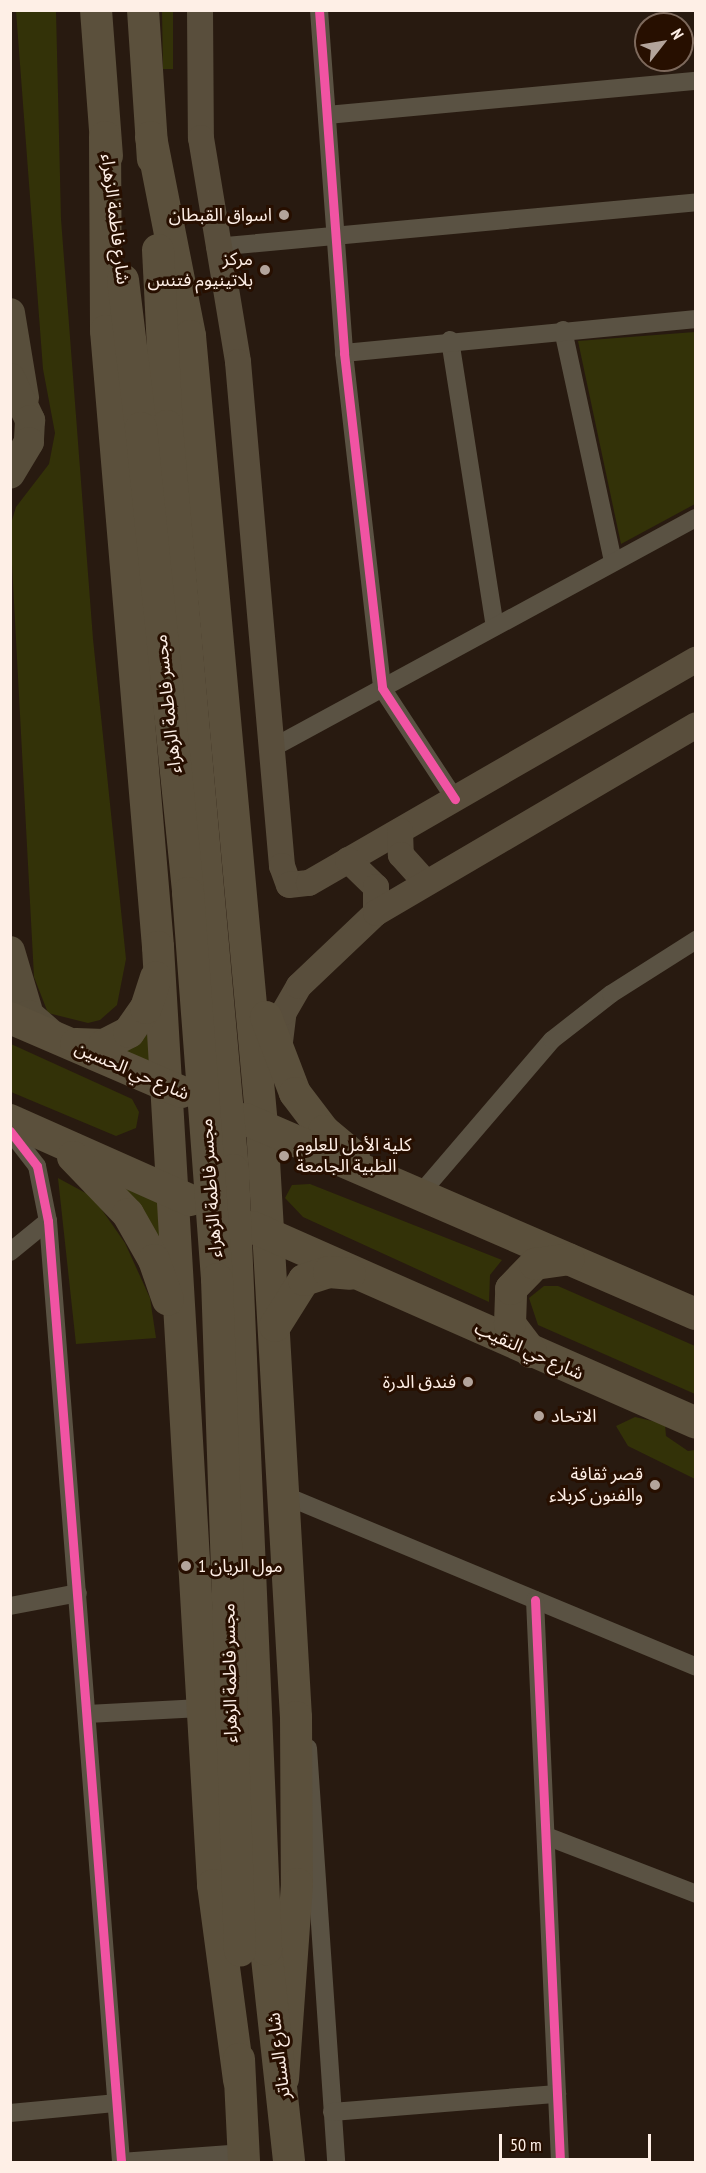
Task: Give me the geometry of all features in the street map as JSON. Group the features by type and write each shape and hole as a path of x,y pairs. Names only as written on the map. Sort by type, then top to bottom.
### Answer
{"highway":[{"name":"شارع فاطمة الزهراء","path":"96,10 105,136 154,427"},
{"name":"شارع فاطمة الزهراء","path":"143,10 152,137 154,427"},
{"path":"105,136 106,331 158,947 201,1708 219,1949 239,2080"},
{"path":"152,137 190,336 249,952 262,1126 286,1496 296,1717 296,1907 283,2078"},
{"name":"مجسر فاطمة الزهراء","path":"154,427 234,1181 253,1950"},
{"path":"158,947 170,983 184,997 203,1003 222,1001 239,989 248,972 249,952"},
{"path":"58,1039 91,1046 129,1032 152,994 158,947"},
{"path":"249,952 279,1056 316,1122 387,1180 696,1314"},
{"name":"شارع حي الحسين","path":"10,1018 387,1180"},
{"path":"20,1128 173,1192 364,1277"},
{"path":"20,1128 99,1180 143,1238 166,1292 182,1380"},
{"path":"531,1352 510,1324 511,1289 535,1264 569,1259"},
{"path":"274,1327 291,1293 308,1277 329,1272 364,1277"},
{"name":"شارع حي النقيب","path":"364,1277 696,1423"},
{"path":"182,1380 195,1346 228,1331 263,1342 278,1374"},
{"name":"شارع السناتر","path":"253,1950 283,2078 289,2163"},
{"name":"شارع السناتر","path":"244,2158 239,2080 253,1950"}],"main road":[{"path":"200,10 201,138 215,247 237,362 274,747 282,866 289,885 300,886 348,860 696,660"},
{"path":"10,313 17,388 29,442 10,474"},
{"path":"279,1056 282,1021 299,986 376,913 425,882 696,725"},
{"path":"400,831 401,855 425,882"},
{"path":"348,860 372,881 376,913"},
{"path":"10,951 29,1015 58,1039"}],"street":[{"path":"319,10 344,353 382,688 454,799"},
{"path":"327,115 696,81"},
{"path":"215,247 696,202"},
{"path":"344,353 450,340 696,319"},
{"path":"563,330 613,562"},
{"path":"450,340 495,626"},
{"path":"274,747 696,518"},
{"path":"420,1194 552,1040 611,994 696,940"},
{"path":"20,1128 37,1166 48,1221 121,2162 244,2158"},
{"path":"10,1252 48,1221"},
{"path":"286,1496 696,1667"},
{"path":"10,1606 78,1593"},
{"path":"535,1600 560,2163"},
{"path":"87,1714 201,1708"},
{"path":"296,1717 313,1776 336,2163"},
{"path":"546,1836 696,1894"},
{"path":"332,2112 557,2094"},
{"path":"10,2113 115,2103"}],"shaded area":[{"path":"16,11 56,11 61,219 93,639 126,959 117,1005 100,1020 88,1023 48,1013 34,977 10,527 16,507 49,464 55,433 43,369"},
{"path":"162,11 173,11 173,69 163,69"},
{"path":"695,332 695,504 621,544 578,341"},
{"path":"151,1032 156,1068 113,1051 139,1040"},
{"path":"11,1044 132,1099 139,1112 136,1128 116,1136 11,1092"},
{"path":"58,1178 93,1197 125,1243 150,1298 156,1338 76,1344"},
{"path":"110,1179 159,1201 160,1249"},
{"path":"310,1184 502,1260 490,1275 489,1302 303,1217 285,1198 292,1185"},
{"path":"544,1286 558,1286 695,1346 695,1394 538,1325 529,1298"},
{"path":"635,1417 665,1424 666,1436 688,1451 695,1450 695,1479 628,1446 616,1426"}],"cycle path":[{"path":"319,10 344,353 382,688 455,799"},
{"path":"10,1131 37,1166 48,1221 121,2162"},
{"path":"535,1600 560,2162"}],"place":[{"name":"اسواق القبطان","path":"284,215"},
{"name":"مركز بلاتينيوم فتنس","path":"265,270"},
{"name":"كلية الأمل للعلوم الطبية الجامعة","path":"284,1156"},
{"name":"فندق الدرة","path":"468,1382"},
{"name":"الاتحاد","path":"539,1416"},
{"name":"قصر ثقافة والفنون كربلاء","path":"655,1485"},
{"name":"مول الريان 1","path":"186,1566"}]}
